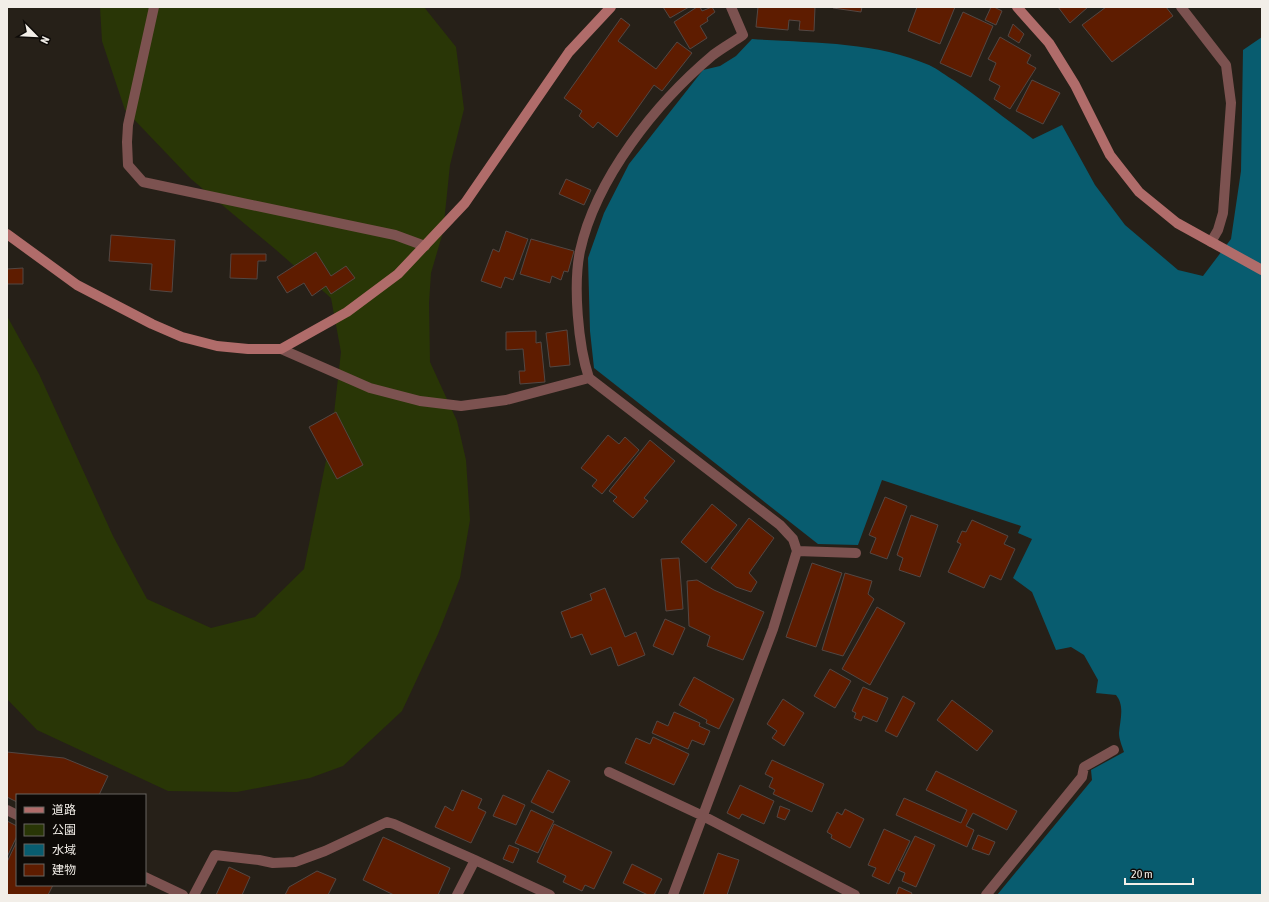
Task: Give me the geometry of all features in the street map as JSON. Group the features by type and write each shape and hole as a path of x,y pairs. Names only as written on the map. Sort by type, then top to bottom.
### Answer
{"street":[{"path":"154,7 128,125 128,165 143,182 395,235 425,246"},
{"path":"281,349 346,312 398,274 465,203 569,52 611,7"},
{"path":"672,895 773,629 797,551 793,539 780,525 589,378 584,361 581,338 577,288 578,264 585,235 598,200 624,153 648,121 689,77 714,54 743,35 731,7"},
{"path":"1017,7 1049,43 1075,85 1110,155 1139,192 1177,223 1221,249 1262,270"},
{"path":"1181,7 1226,65 1232,103 1222,213 1218,230 1211,242"},
{"path":"7,234 76,285 152,324 182,337 217,346 248,349 281,349 370,388 420,401 461,406 506,400 589,378"},
{"path":"797,551 856,553"},
{"path":"986,895 1082,777 1084,767 1114,750"},
{"path":"609,772 703,816 855,895"},
{"path":"7,810 16,814"},
{"path":"194,895 215,855 272,863 295,862 326,851 387,822 475,860 550,895"},
{"path":"458,895 475,860"},
{"path":"146,877 183,895"}],"green space":[{"path":"100,7 424,7 456,47 464,109 450,165 443,232 431,273 429,303 430,362 457,421 466,460 470,520 460,578 438,634 402,711 343,766 310,778 237,792 168,791 37,730 7,699 7,316 39,374 113,536 147,599 211,628 255,617 304,569 332,431 341,352 331,298 191,179 125,110 102,41"}],"water":[{"path":"1262,37 1262,895 997,895 1092,780 1091,770 1124,752 1119,735 1121,708 1119,699 1116,695 1096,693 1098,680 1084,655 1071,647 1056,650 1032,592 1013,578 1032,539 1018,533 1021,526 882,480 858,545 818,544 594,368 590,331 588,258 604,213 629,164 703,70 720,66 736,56 752,39 842,44 887,51 908,57 932,67 975,95 1033,139 1062,125 1095,185 1125,225 1178,270 1203,276 1231,239 1241,171 1243,50"}],"building":[{"path":"663,7 689,7 670,18"},
{"path":"697,7 700,7 702,11 712,7 715,12 707,18 708,21 700,26 707,38 690,49 674,22"},
{"path":"758,7 815,7 814,31 799,30 800,21 789,20 788,30 756,27"},
{"path":"833,7 862,7 861,12"},
{"path":"917,7 955,7 940,44 908,31"},
{"path":"991,7 1002,11 996,25 985,20"},
{"path":"1058,7 1088,7 1070,23"},
{"path":"1106,7 1166,7 1173,16 1112,62 1082,25"},
{"path":"963,12 993,26 971,77 940,63"},
{"path":"621,18 630,25 618,41 656,69 677,42 692,53 662,91 654,85 617,137 598,122 593,128 579,116 582,111 564,98"},
{"path":"1013,24 1024,34 1019,43 1008,36"},
{"path":"1000,37 1031,55 1027,63 1036,68 1010,109 994,99 1000,86 989,80 996,63 988,59"},
{"path":"1032,80 1060,93 1043,124 1016,111"},
{"path":"566,179 591,190 584,205 559,194"},
{"path":"506,231 528,239 513,280 505,277 501,288 481,281 493,249 499,252"},
{"path":"111,235 175,240 172,292 150,290 152,264 109,261"},
{"path":"531,239 574,251 568,272 564,271 561,280 552,276 550,283 520,274"},
{"path":"316,252 331,276 346,266 355,278 331,294 326,286 312,296 304,283 287,293 277,277"},
{"path":"231,254 266,254 266,261 258,261 257,279 230,278"},
{"path":"23,268 23,284 7,284 7,269"},
{"path":"567,330 570,365 550,367 546,333"},
{"path":"536,331 536,343 541,342 545,382 520,384 519,371 525,371 523,349 506,350 506,332"},
{"path":"336,412 363,465 337,479 309,427"},
{"path":"608,435 619,444 625,437 639,450 602,494 592,486 597,480 581,468"},
{"path":"650,440 675,461 644,498 648,501 633,518 613,501 617,497 609,491"},
{"path":"885,497 907,506 887,559 870,553 876,538 869,535"},
{"path":"712,504 737,525 706,563 681,542"},
{"path":"911,515 938,525 920,577 899,570 903,558 897,555"},
{"path":"749,518 774,538 749,573 757,582 751,592 736,587 711,568"},
{"path":"972,520 1008,536 1004,544 1015,549 1001,580 990,575 984,588 948,572 961,544 957,542 962,531 966,532"},
{"path":"679,558 683,609 666,611 661,559"},
{"path":"812,563 842,573 816,647 786,637"},
{"path":"845,573 872,581 868,594 874,599 843,656 822,650"},
{"path":"697,580 714,590 764,612 743,660 707,646 710,636 689,626 687,581"},
{"path":"605,588 625,637 636,632 645,655 618,666 611,647 591,655 582,634 571,638 561,612 592,600 590,594"},
{"path":"877,607 905,623 870,685 842,669"},
{"path":"665,619 685,628 673,655 653,646"},
{"path":"830,669 851,681 835,708 814,696"},
{"path":"694,677 734,699 719,729 706,723 707,720 679,705"},
{"path":"863,687 888,698 877,722 863,716 861,721 854,718 856,713 852,711"},
{"path":"903,696 915,703 897,737 885,731"},
{"path":"783,699 804,713 784,746 772,738 777,731 767,724"},
{"path":"952,700 993,731 977,751 937,720"},
{"path":"674,712 700,723 699,726 710,731 704,745 692,740 688,749 652,733 657,721 668,726"},
{"path":"653,737 689,754 674,785 625,763 636,738 650,744"},
{"path":"7,752 64,758 108,776 99,794 16,794 16,802 7,797"},
{"path":"772,760 824,784 812,812 773,794 775,790 769,787 773,778 765,774"},
{"path":"548,770 570,781 553,813 531,802"},
{"path":"936,771 1017,811 1007,830 973,813 966,826 974,830 967,847 896,815 904,798 961,823 967,810 926,790"},
{"path":"740,785 774,801 764,824 742,814 739,819 727,813"},
{"path":"462,790 482,799 478,808 486,812 471,843 435,827 445,806 453,811"},
{"path":"503,795 525,805 516,825 493,816"},
{"path":"780,806 790,810 785,820 777,817"},
{"path":"845,809 864,819 850,848 831,838 832,835 827,832 837,812 842,815"},
{"path":"531,810 554,821 538,853 515,843"},
{"path":"7,821 16,826 16,838 7,857"},
{"path":"554,824 612,852 594,889 585,885 582,891 563,882 566,876 537,862"},
{"path":"884,829 910,841 889,884 872,876 876,868 868,865"},
{"path":"978,835 995,842 989,855 972,849"},
{"path":"915,836 935,845 916,887 902,881 905,873 898,870"},
{"path":"383,837 450,868 438,895 394,895 363,880"},
{"path":"16,843 16,886 52,886 48,895 7,895 7,862"},
{"path":"509,845 519,849 513,863 503,859"},
{"path":"718,853 739,860 727,895 703,895"},
{"path":"632,864 662,879 654,895 648,895 623,883"},
{"path":"229,867 250,877 242,895 216,895"},
{"path":"317,871 336,879 328,895 285,895 289,887"},
{"path":"899,887 912,893 911,895 896,895"}]}
